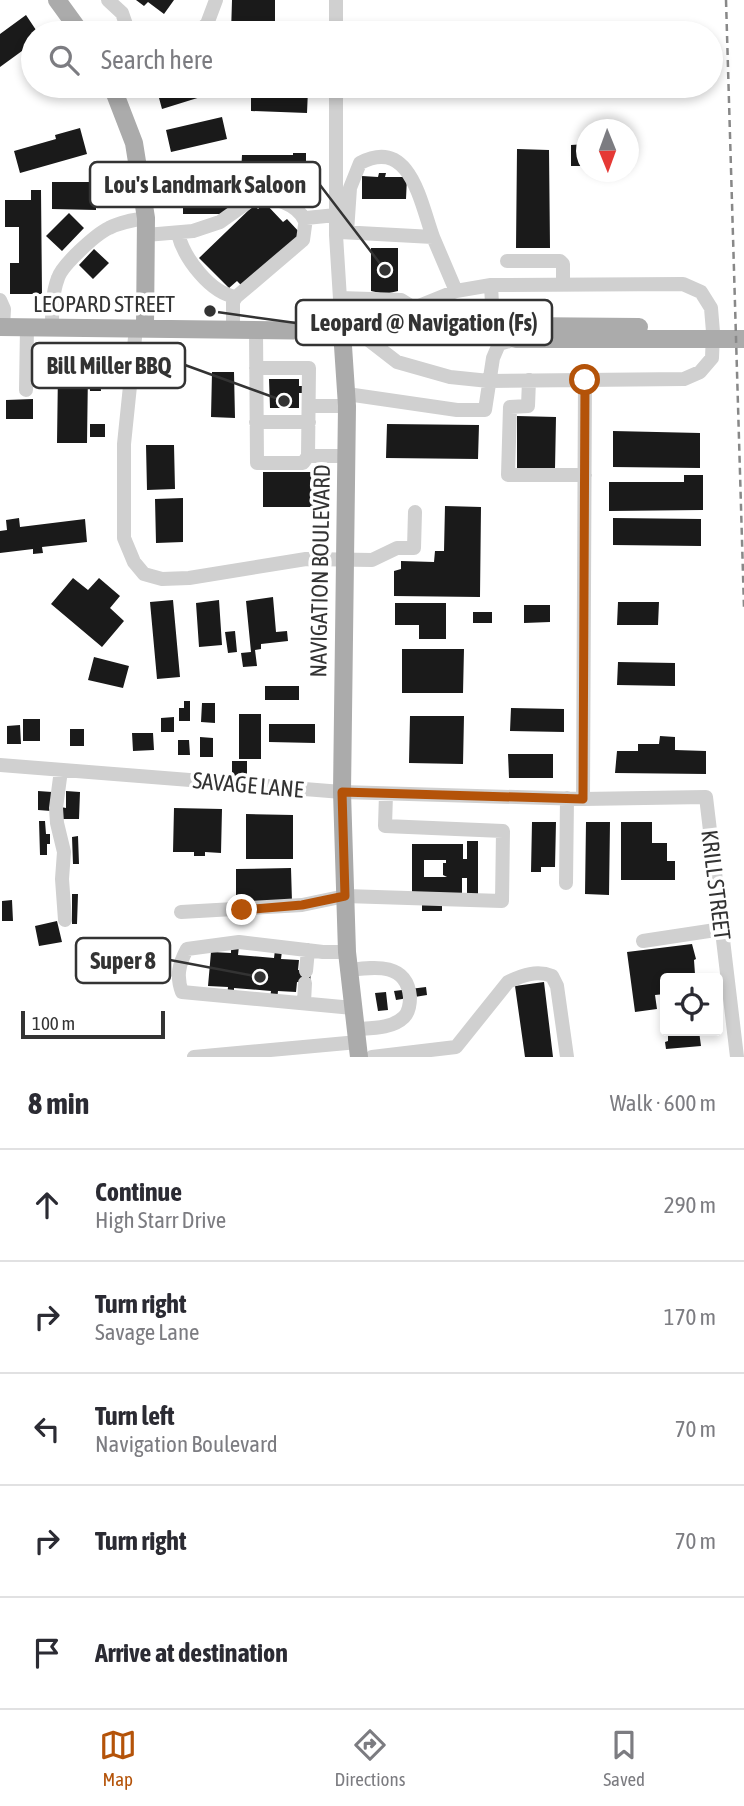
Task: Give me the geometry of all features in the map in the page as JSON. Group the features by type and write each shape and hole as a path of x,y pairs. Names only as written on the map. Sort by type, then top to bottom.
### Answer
{"main road":[{"path":"57,0 73,21"},
{"path":"117,98 134,143 146,227 140,328"},
{"name":"LEOPARD STREET","path":"2,327 512,333 674,333 744,327"},
{"name":"NAVIGATION BOULEVARD","path":"349,331 342,792 347,952 358,1043"},
{"name":"LEOPARD STREET","path":"674,333 744,339"}],"street":[{"path":"108,0 122,13 125,21"},
{"path":"207,21 216,0"},
{"path":"337,0 337,21"},
{"name":"NAVIGATION BOULEVARD","path":"336,98 337,215 342,232 340,298 349,331"},
{"path":"433,237 342,232 350,188 359,163 370,158 383,157 394,158 402,164 409,174 456,291"},
{"path":"52,327 53,301 59,275 67,264 102,232 123,223 178,233 220,222 255,197 277,200 302,214 305,221"},
{"path":"233,329 233,302 236,297 303,240 308,216 337,215"},
{"path":"178,233 187,257 214,287 236,297"},
{"path":"507,261 560,261 563,264 563,285"},
{"path":"683,284 701,292 712,308 712,358 700,372 684,379 489,381 450,377 397,362 349,331 456,291 491,285 683,284"},
{"path":"309,406 347,400 485,410 493,358 499,344 512,333 498,318 492,304 491,285"},
{"path":"340,298 401,300 414,308"},
{"path":"0,300 4,309 2,327"},
{"path":"26,390 27,327"},
{"path":"140,328 124,444 124,538 134,562 144,574 162,579 189,578 306,559 372,560 397,548 414,548 415,512"},
{"path":"256,330 256,368 256,422 257,463 303,463 308,456 309,368 256,368"},
{"path":"529,380 528,406 509,407 508,475 585,475"},
{"path":"583,799 585,380"},
{"path":"256,422 309,422"},
{"path":"308,456 346,456"},
{"name":"SAVAGE LANE","path":"0,765 386,794 583,799 706,797"},
{"path":"61,769 57,815 64,852 62,879 65,920"},
{"path":"181,912 302,905 345,896 502,901 503,831 385,826 386,794"},
{"name":"KRILL STREET","path":"706,797 737,1057"},
{"path":"566,883 567,798"},
{"path":"643,940 722,929"},
{"path":"347,952 239,942 187,949 179,963 179,983 182,992 354,1008"},
{"path":"304,1003 307,950"},
{"path":"194,1057 358,1043 405,1017 410,1005 409,985 401,975 384,968 349,971"},
{"path":"372,1057 456,1047 508,982 520,976 544,972 552,976 557,986 567,1057"}],"building":[{"path":"136,0 174,0 164,14 148,2 144,6"},
{"path":"232,0 275,0 275,21 231,21"},
{"path":"26,15 30,21 21,21 21,52 0,67 0,34"},
{"path":"159,98 197,98 162,109"},
{"path":"251,98 308,98 307,113 251,111"},
{"path":"222,117 227,139 171,152 166,130"},
{"path":"80,128 87,154 20,173 14,151 56,139 55,135"},
{"path":"571,145 576,145 576,166 571,166"},
{"path":"517,149 549,150 550,248 516,248"},
{"path":"306,153 306,173 241,173 242,155"},
{"path":"379,173 386,173 385,177 407,177 406,199 362,199 362,176 378,177"},
{"path":"190,177 202,177 202,183 238,183 238,205 228,205 228,214 183,214 183,183 190,183"},
{"path":"52,182 96,182 96,210 52,209"},
{"path":"31,190 41,190 42,294 10,294 10,263 19,263 19,227 5,227 5,200 31,200"},
{"path":"265,203 283,222 287,219 301,234 244,288 237,281 229,288 199,258 254,205 258,209"},
{"path":"69,213 84,228 62,251 46,236"},
{"path":"371,248 398,248 398,291 385,294 371,291"},
{"path":"94,249 109,263 93,279 79,265"},
{"path":"58,370 88,371 87,443 57,443"},
{"path":"89,372 100,372 101,391 90,391"},
{"path":"212,372 234,372 235,418 211,417"},
{"path":"269,379 299,379 299,386 304,386 304,393 299,393 299,408 270,408"},
{"path":"33,399 33,419 6,419 6,400"},
{"path":"517,416 556,417 555,469 517,468"},
{"path":"90,424 105,424 105,437 90,437"},
{"path":"387,424 479,425 478,459 386,458"},
{"path":"613,431 700,433 700,468 613,467"},
{"path":"146,445 174,445 175,489 147,490"},
{"path":"263,472 316,472 316,507 263,507"},
{"path":"684,475 703,475 703,510 609,511 609,482 684,482"},
{"path":"183,498 183,542 156,543 155,499"},
{"path":"445,506 481,507 480,597 394,596 394,571 401,569 401,561 434,562 435,551 444,551"},
{"path":"19,518 20,527 85,519 87,542 42,547 43,553 33,554 33,549 0,553 0,531 7,530 6,520"},
{"path":"613,518 701,519 701,546 613,545"},
{"path":"73,578 88,590 99,578 120,596 110,608 124,621 102,647 51,604"},
{"path":"273,597 276,632 287,631 288,641 261,644 261,649 255,650 257,666 243,667 241,653 251,652 246,601"},
{"path":"173,600 180,677 157,679 150,602"},
{"path":"219,600 222,645 199,647 196,603"},
{"path":"618,602 659,602 658,625 617,625"},
{"path":"395,603 446,603 446,639 419,639 419,625 395,625"},
{"path":"524,605 550,605 550,622 524,623"},
{"path":"473,612 492,612 492,623 473,623"},
{"path":"235,631 237,652 228,653 225,632"},
{"path":"402,649 464,649 463,693 402,693"},
{"path":"94,657 129,666 123,688 88,680"},
{"path":"618,662 675,663 675,686 617,685"},
{"path":"265,686 299,686 299,700 265,700"},
{"path":"184,701 190,701 190,721 179,721 179,708 184,708"},
{"path":"202,703 215,703 215,723 201,722"},
{"path":"511,708 564,709 564,732 510,731"},
{"path":"239,714 261,714 261,759 239,759"},
{"path":"410,716 464,716 463,764 409,763"},
{"path":"174,717 174,732 161,732 161,718"},
{"path":"23,719 40,719 40,741 23,741"},
{"path":"269,724 315,724 315,743 269,742"},
{"path":"20,725 21,744 7,744 7,726"},
{"path":"70,729 84,729 84,746 70,746"},
{"path":"132,733 153,733 154,750 133,751"},
{"path":"660,736 675,737 675,750 706,751 706,774 615,773 617,751 638,751 638,744 659,744"},
{"path":"200,737 213,738 213,757 200,757"},
{"path":"178,740 189,740 190,755 178,755"},
{"path":"508,754 553,754 553,778 509,778"},
{"path":"232,761 247,761 247,777 232,778"},
{"path":"38,791 52,792 51,811 38,810"},
{"path":"66,791 80,792 79,819 61,819 61,807 66,808"},
{"path":"174,808 222,809 221,853 205,852 205,856 194,856 194,852 173,852"},
{"path":"246,814 293,815 293,859 246,859"},
{"path":"39,821 45,821 46,834 50,834 47,855 40,855"},
{"path":"532,822 556,822 555,867 541,867 541,872 531,872"},
{"path":"586,822 610,822 609,895 585,894"},
{"path":"621,822 652,822 652,843 667,843 667,861 675,861 675,880 621,880"},
{"path":"78,836 79,864 73,864 72,837"},
{"path":"467,841 478,841 478,896 467,896 467,878 462,878 462,893 442,893 442,911 422,911 422,892 412,892 412,844 463,844 463,859 467,859","holes":["424,860 446,860 446,863 443,863 443,875 447,877 424,877"]},
{"path":"291,868 292,902 236,904 236,869"},
{"path":"72,894 78,894 77,924 72,924"},
{"path":"12,900 13,921 2,921 2,901"},
{"path":"57,921 62,942 39,946 35,926"},
{"path":"692,944 696,959 695,973 660,973 660,994 655,995 657,1009 635,1012 627,952"},
{"path":"231,946 239,946 238,955 274,958 275,950 282,951 281,959 299,960 298,970 311,971 310,983 297,982 296,992 278,991 277,1000 270,999 271,991 234,988 234,996 227,996 228,987 208,986 211,952 231,953"},
{"path":"544,982 553,1057 525,1057 515,986"},
{"path":"426,987 427,995 396,1000 394,991"},
{"path":"386,992 388,1010 378,1011 375,993"},
{"path":"668,1036 700,1036 701,1046 666,1049 665,1042 668,1041"}],"railway":[{"path":"726,0 744,608"}],"place":[{"name":"Lou's Landmark Saloon","path":"385,270"},
{"name":"Leopard @ Navigation (Fs)","path":"210,311"},
{"name":"Bill Miller BBQ","path":"284,401"},
{"name":"Super 8","path":"260,977"}],"route":[{"path":"242,910 302,905 345,896 342,792 583,799 585,380"}]}
